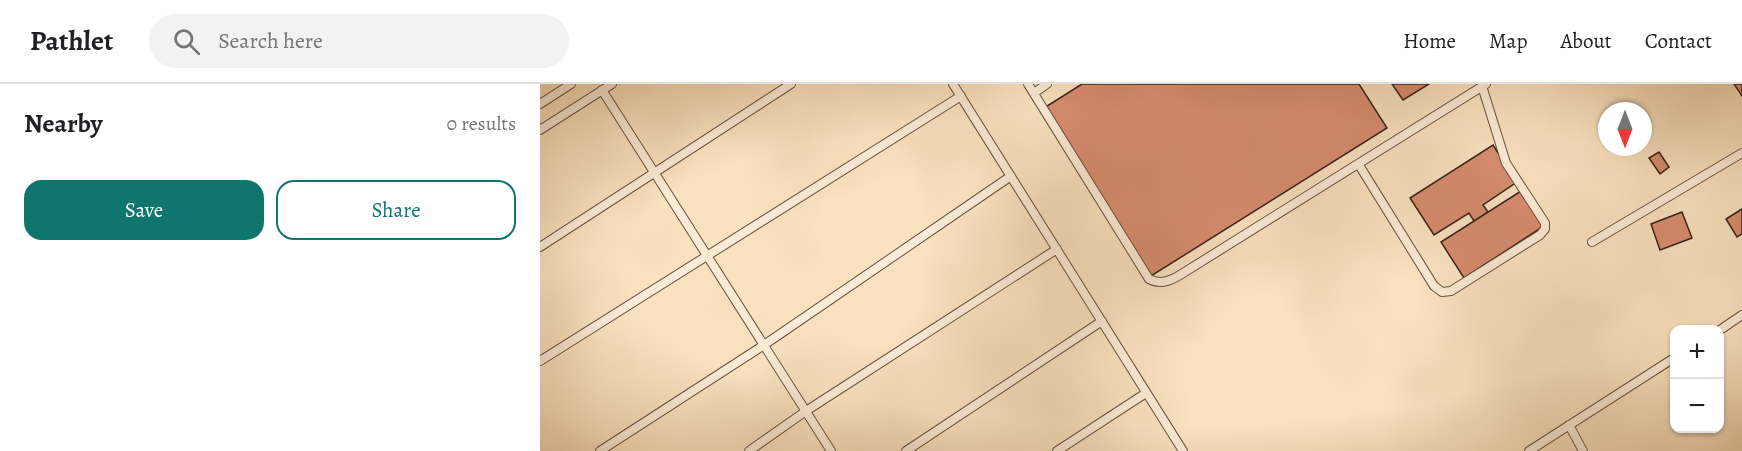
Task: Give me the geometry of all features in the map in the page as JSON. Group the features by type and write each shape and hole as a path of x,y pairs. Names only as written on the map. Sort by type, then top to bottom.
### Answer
{"lane":[{"path":"540,104 571,84"},
{"path":"540,130 612,84"},
{"path":"540,247 791,84"},
{"path":"953,84 1183,451"},
{"path":"1028,84 1149,279 1154,282 1170,281 1484,85 1506,163 1545,223 1545,229 1540,235 1452,291 1442,291 1434,286 1359,165"},
{"path":"1034,93 1047,84"},
{"path":"603,90 831,451"},
{"path":"540,361 961,96"},
{"path":"1592,242 1742,153"},
{"path":"600,451 764,345 1011,176"},
{"path":"749,451 806,411 1057,249"},
{"path":"1724,327 1742,315"},
{"path":"906,451 1102,321"},
{"path":"1529,451 1670,361"},
{"path":"1057,451 1146,393"},
{"path":"1569,425 1583,451"}],"building":[{"path":"1082,84 1359,84 1387,128 1151,276 1044,108"},
{"path":"1392,84 1429,84 1403,100"},
{"path":"1734,84 1742,84 1742,96"},
{"path":"1493,145 1517,182 1483,205 1488,212 1474,221 1469,213 1434,235 1410,198"},
{"path":"1659,152 1669,167 1660,174 1649,158"},
{"path":"1521,191 1544,226 1464,278 1441,242"},
{"path":"1742,209 1742,234 1737,237 1726,219"},
{"path":"1682,212 1692,238 1660,250 1651,224"}]}
